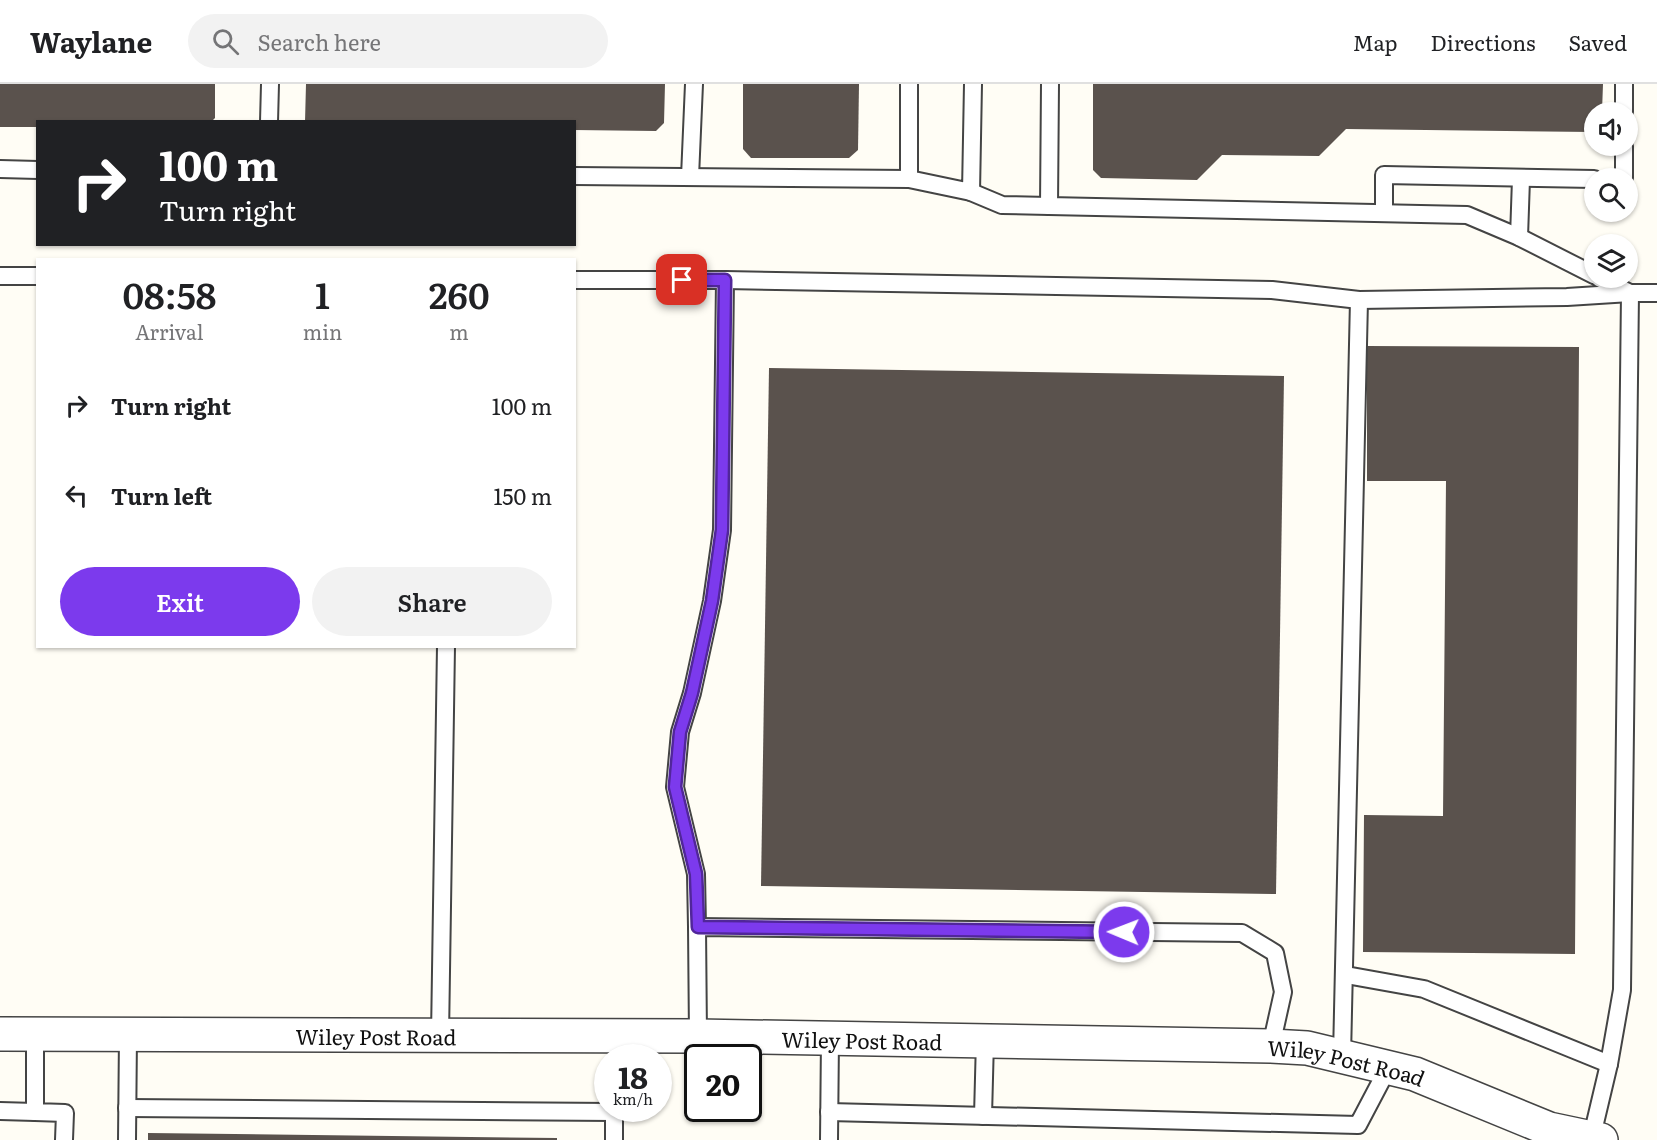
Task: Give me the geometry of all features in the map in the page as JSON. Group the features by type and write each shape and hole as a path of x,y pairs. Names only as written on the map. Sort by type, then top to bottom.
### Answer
{"street":[{"name":"Wiley Post Road","path":"0,1034 440,1036 615,1042 698,1036 1307,1048 1415,1074 1549,1129 1594,1139"}],"lane":[{"path":"269,120 270,84"},
{"path":"690,177 694,84"},
{"path":"909,84 909,179"},
{"path":"971,192 973,84"},
{"path":"1049,206 1050,84"},
{"path":"1624,84 1624,102"},
{"path":"0,169 36,170"},
{"path":"1384,213 1384,175 1584,179"},
{"path":"576,176 909,179 971,192 1002,205 1467,215 1519,237 1584,270"},
{"path":"1519,237 1521,179"},
{"path":"0,276 36,276"},
{"path":"576,280 725,280 1272,290 1359,300 1568,297 1657,293"},
{"path":"698,1036 696,874 675,787 680,732 692,693 712,601 722,530 725,280"},
{"path":"1620,288 1630,293"},
{"path":"1594,1139 1622,990 1630,293"},
{"path":"1342,1056 1346,975 1359,300"},
{"path":"440,1036 446,648"},
{"path":"698,927 1242,933 1275,953 1283,992 1271,1046"},
{"path":"1346,975 1424,989 1609,1064"},
{"path":"35,1034 35,1112"},
{"path":"127,1140 128,1035"},
{"path":"829,1140 830,1038"},
{"path":"982,1116 985,1040"},
{"path":"829,1112 1358,1125 1388,1068"},
{"path":"127,1108 594,1110"},
{"path":"0,1111 65,1113 64,1140"},
{"path":"614,1122 614,1140"}],"building":[{"path":"0,84 215,84 215,118 213,120 36,120 36,127 0,127"},
{"path":"306,84 665,84 664,123 656,131 576,130 576,120 305,120"},
{"path":"743,84 859,84 858,150 849,158 751,158 743,149"},
{"path":"1093,84 1603,84 1602,102 1584,102 1584,132 1346,129 1319,156 1222,155 1197,180 1101,178 1093,170"},
{"path":"1367,346 1579,347 1575,954 1363,952 1364,815 1443,816 1446,481 1367,481"},
{"path":"769,368 1284,376 1276,894 761,886"},
{"path":"148,1133 557,1138 557,1140 148,1140"}],"route":[{"path":"682,280 725,280 722,530 712,601 692,693 680,732 675,787 696,874 698,927 1124,932"}]}
